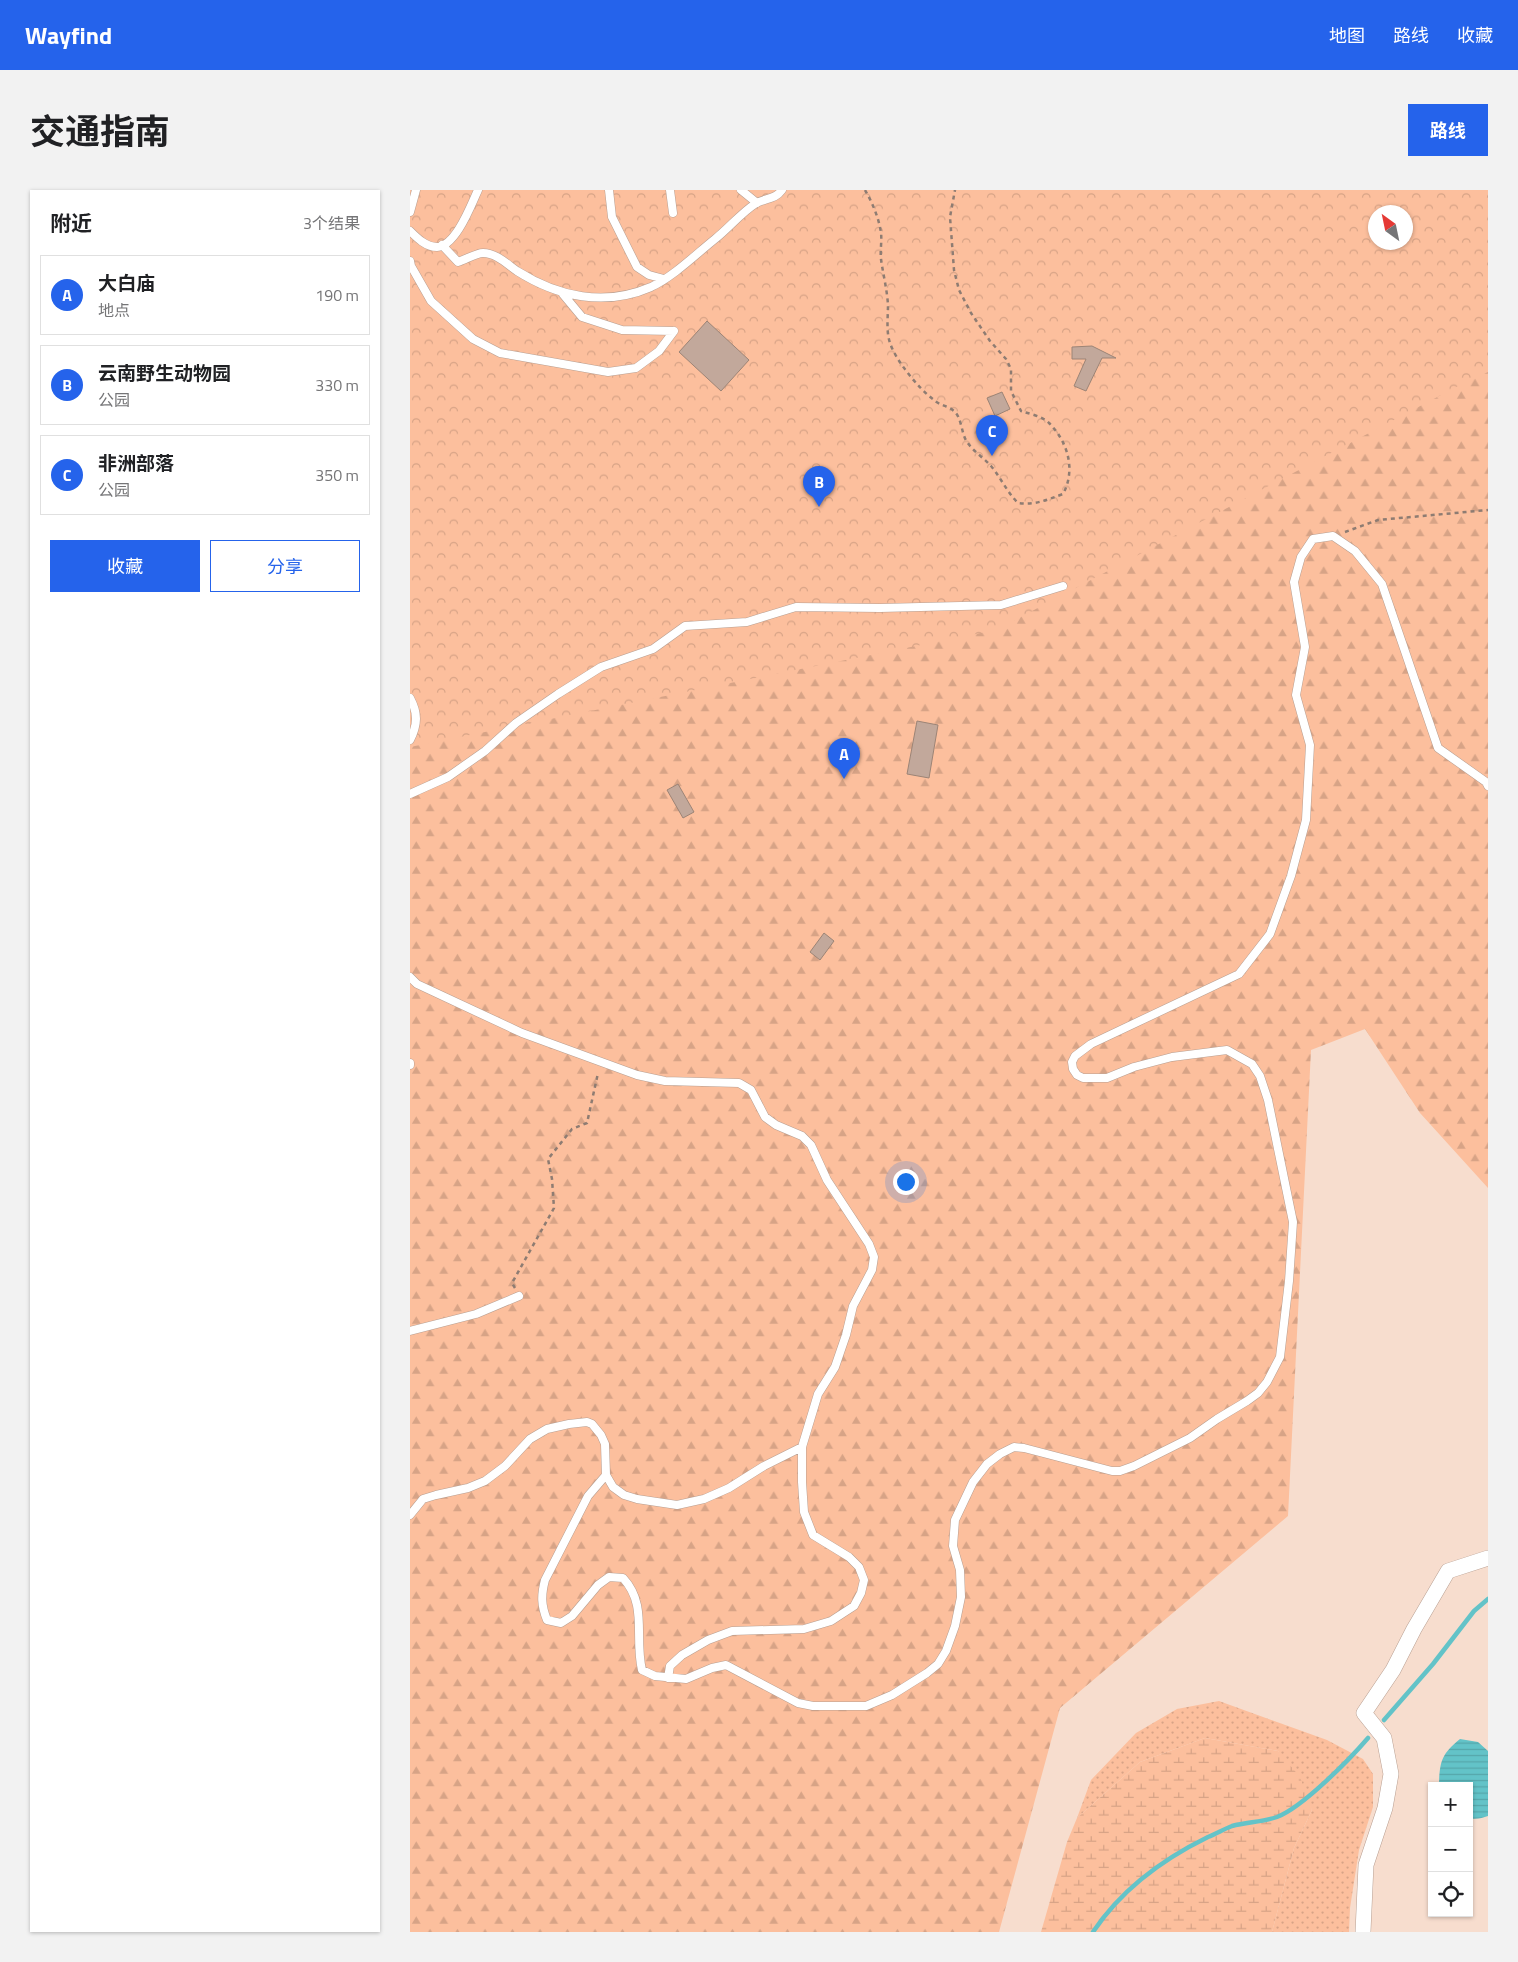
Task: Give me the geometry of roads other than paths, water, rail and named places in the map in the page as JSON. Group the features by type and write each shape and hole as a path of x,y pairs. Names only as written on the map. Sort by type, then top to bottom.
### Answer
{"street":[{"path":"1363,1932 1366,1865 1385,1808 1391,1774 1384,1738 1364,1713 1393,1670 1414,1629 1448,1571 1488,1558"}],"lane":[{"path":"410,212 416,190"},
{"path":"410,231 421,241 436,247 442,245 455,236 478,190"},
{"path":"609,190 612,217 637,267 649,275 664,278"},
{"path":"670,190 673,213"},
{"path":"741,190 756,203"},
{"path":"442,245 458,262 483,253 496,256 524,275 562,293 613,298 652,286 730,227 756,203 766,201 778,195 782,190"},
{"path":"410,261 430,301 473,339 500,354 608,372 636,368 659,351 674,331 622,330 582,317 562,293"},
{"path":"606,1475 588,1496 545,1580 542,1593 542,1607 547,1620 560,1623 572,1616 598,1585 609,1577 623,1578 632,1588 638,1608 639,1657 642,1670 655,1676 686,1679 712,1668 726,1665 798,1703 813,1706 853,1707 866,1706 892,1695 927,1673 938,1664 946,1651 955,1626 961,1597 961,1577 953,1546 955,1520 973,1482 987,1464 1014,1447 1106,1470 1120,1471 1134,1466 1190,1438 1258,1393 1275,1370 1280,1357 1289,1281 1293,1222 1268,1100 1260,1076 1252,1064 1227,1050 1172,1057 1107,1078 1093,1079 1077,1075 1073,1069 1072,1062 1075,1056 1091,1044 1239,974 1270,934 1291,876 1306,820 1310,744 1296,695 1305,647 1294,582 1301,556 1313,540 1333,536 1355,551 1382,584 1438,748 1486,782 1488,786"},
{"path":"410,794 448,777 485,751 516,724 558,694 602,667 653,649 685,626 747,622 796,607 880,608 1001,605 1063,586"},
{"path":"410,698 416,708 417,722 410,740"},
{"path":"410,977 416,984 522,1033 637,1075 665,1082 739,1083 751,1090 765,1117 776,1125 802,1136 811,1145 827,1180 869,1244 874,1257 872,1270 853,1306 835,1367 818,1394 802,1446 804,1512 813,1535 850,1557 859,1567 864,1580 861,1593 854,1606 831,1621 804,1629 732,1631 708,1640 682,1655 670,1666 668,1678"},
{"path":"410,1331 476,1314 518,1296"},
{"path":"410,1515 422,1499 436,1494 468,1488 484,1481 505,1466 530,1438 548,1428 569,1424 587,1422 592,1424 601,1435 605,1444 606,1475 613,1487 624,1495 637,1499 677,1505 704,1499 729,1488 764,1466 802,1446"}],"water":[{"path":"1460,1739 1478,1742 1488,1751 1488,1816 1473,1818 1473,1782 1439,1782 1441,1763 1449,1749"}],"waterway":[{"path":"1384,1720 1433,1664 1474,1611 1488,1599"},
{"path":"1093,1932 1116,1903 1159,1866 1191,1846 1229,1827 1272,1819 1288,1812 1325,1782 1368,1738"}],"place":[{"name":"非洲部落","path":"992,456"},
{"name":"云南野生动物园","path":"819,507"},
{"name":"大白庙","path":"844,779"}]}
